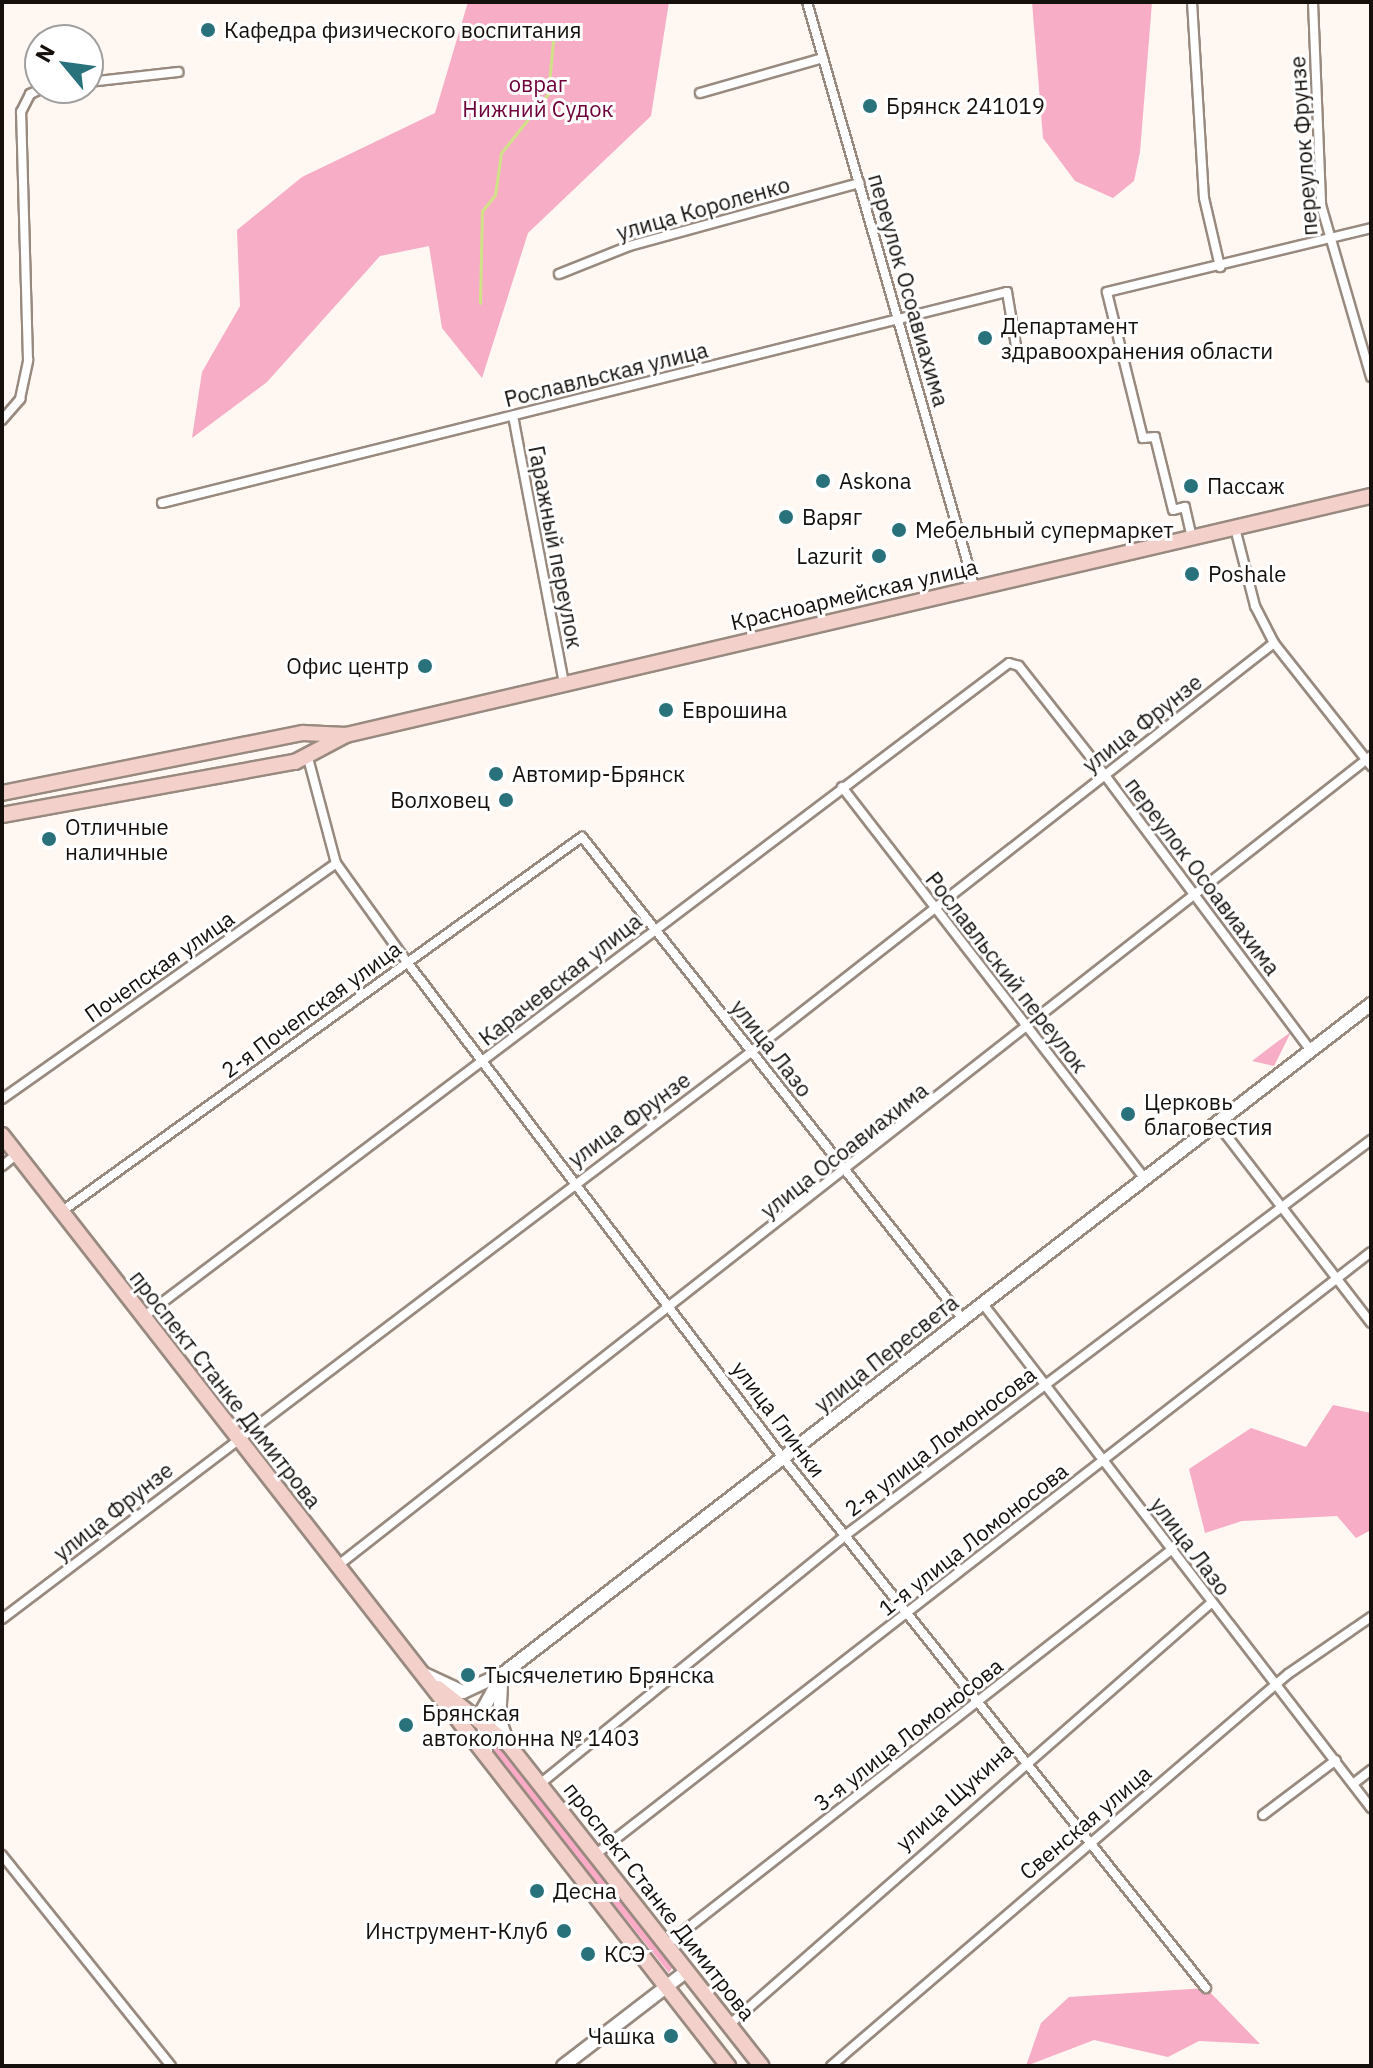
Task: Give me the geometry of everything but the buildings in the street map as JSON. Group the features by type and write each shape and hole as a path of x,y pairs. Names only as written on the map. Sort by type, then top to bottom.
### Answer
{"main road":[{"name":"Красноармейская улица","path":"346,735 1371,496"},
{"path":"2,793 303,733 346,735"},
{"path":"2,815 308,758 346,735"},
{"name":"улица Пересвета","path":"415,1670 463,1692 504,1673 1371,1004"},
{"name":"проспект Станке Димитрова","path":"2,1135 335,1568 489,1758 728,2066"},
{"name":"проспект Станке Димитрова","path":"415,1670 508,1744 761,2066"},
{"path":"489,1758 480,1721 504,1673"},
{"path":"504,1673 498,1706 508,1744"},
{"path":"563,2066 687,1971"}],"street":[{"name":"переулок Осоавиахима","path":"807,2 975,589"},
{"path":"1192,2 1204,198 1220,267"},
{"name":"переулок Фрунзе","path":"1313,2 1326,242 1366,346 1371,377"},
{"path":"700,93 823,58"},
{"path":"104,80 178,72"},
{"path":"2,420 20,399 26,317 21,112 25,104"},
{"name":"улица Короленко","path":"559,274 629,246 860,183"},
{"path":"1192,538 1185,507 1173,510 1155,437 1143,438 1107,292 1326,242 1371,228"},
{"name":"Рославльская улица","path":"162,503 1007,292 1016,346"},
{"name":"Гаражный переулок","path":"513,416 564,684"},
{"path":"1235,528 1255,606 1274,643 1369,760"},
{"name":"улица Фрунзе","path":"2,1619 235,1437 751,1052 1274,643"},
{"name":"переулок Осоавиахима","path":"997,666 1019,666 1104,774 1311,1051"},
{"name":"Карачевская улица","path":"142,1318 483,1061 997,666"},
{"path":"308,758 336,863"},
{"name":"улица Осоавиахима","path":"335,1568 847,1172 1369,760"},
{"name":"Рославльский переулок","path":"842,787 1145,1179"},
{"name":"улица Лазо","path":"582,837 963,1319"},
{"name":"2-я Почепская улица","path":"61,1212 582,837"},
{"name":"улица Глинки","path":"336,863 407,962 672,1305 783,1458 847,1534 1087,1842 1206,1988"},
{"name":"Почепская улица","path":"2,1099 336,863"},
{"path":"1217,1123 1371,1323"},
{"name":"2-я улица Ломоносова","path":"541,1783 847,1534 1371,1140"},
{"path":"2,1166 17,1154"},
{"name":"1-я улица Ломоносова","path":"596,1854 1371,1252"},
{"name":"улица Лазо","path":"983,1304 1371,1808"},
{"name":"3-я улица Ломоносова","path":"666,1945 1171,1550"},
{"name":"улица Щукина","path":"729,2025 1025,1760 1211,1603"},
{"name":"Свенская улица","path":"831,2066 1087,1842 1277,1686 1371,1617"},
{"path":"1263,1815 1336,1760"},
{"path":"1353,1784 1371,1770"},
{"path":"2,1855 171,2066"}],"shaded area":[{"path":"500,1745 673,1966 669,1973 492,1751"}],"green space":[{"name":"овраг Нижний Судок","path":"468,2 669,2 651,116 528,233 482,378 442,328 429,246 380,256 267,382 192,438 202,372 240,306 237,230 302,177 435,113"},
{"path":"1032,2 1152,2 1140,152 1134,181 1113,198 1075,181 1043,138"},
{"path":"1291,1032 1274,1066 1252,1061 1277,1042"},
{"path":"1333,1405 1371,1413 1371,1530 1356,1538 1337,1516 1242,1521 1205,1533 1189,1469 1251,1428 1306,1447"},
{"path":"1206,1988 1260,2044 1199,2041 1168,2057 1094,2040 1026,2066 1041,2023 1069,1997"}],"waterway":[{"path":"480,303 482,211 495,195 501,153 548,94 553,41"}],"place":[{"name":"Кафедра физического воспитания","path":"208,30"},
{"name":"Брянск 241019","path":"870,106"},
{"name":"Департамент здравоохранения области","path":"985,338"},
{"name":"Askona","path":"823,481"},
{"name":"Пассаж","path":"1191,486"},
{"name":"Варяг","path":"786,517"},
{"name":"Мебельный супермаркет","path":"899,530"},
{"name":"Lazurit","path":"879,556"},
{"name":"Poshale","path":"1192,574"},
{"name":"Офис центр","path":"425,666"},
{"name":"Еврошина","path":"666,710"},
{"name":"Автомир-Брянск","path":"496,774"},
{"name":"Волховец","path":"506,800"},
{"name":"Отличные наличные","path":"49,839"},
{"name":"Церковь благовестия","path":"1128,1114"},
{"name":"Тысячелетию Брянска","path":"468,1675"},
{"name":"Брянская автоколонна № 1403","path":"406,1725"},
{"name":"Десна","path":"537,1891"},
{"name":"Инструмент-Клуб","path":"564,1931"},
{"name":"КСЭ","path":"588,1954"},
{"name":"Чашка","path":"671,2036"}]}
